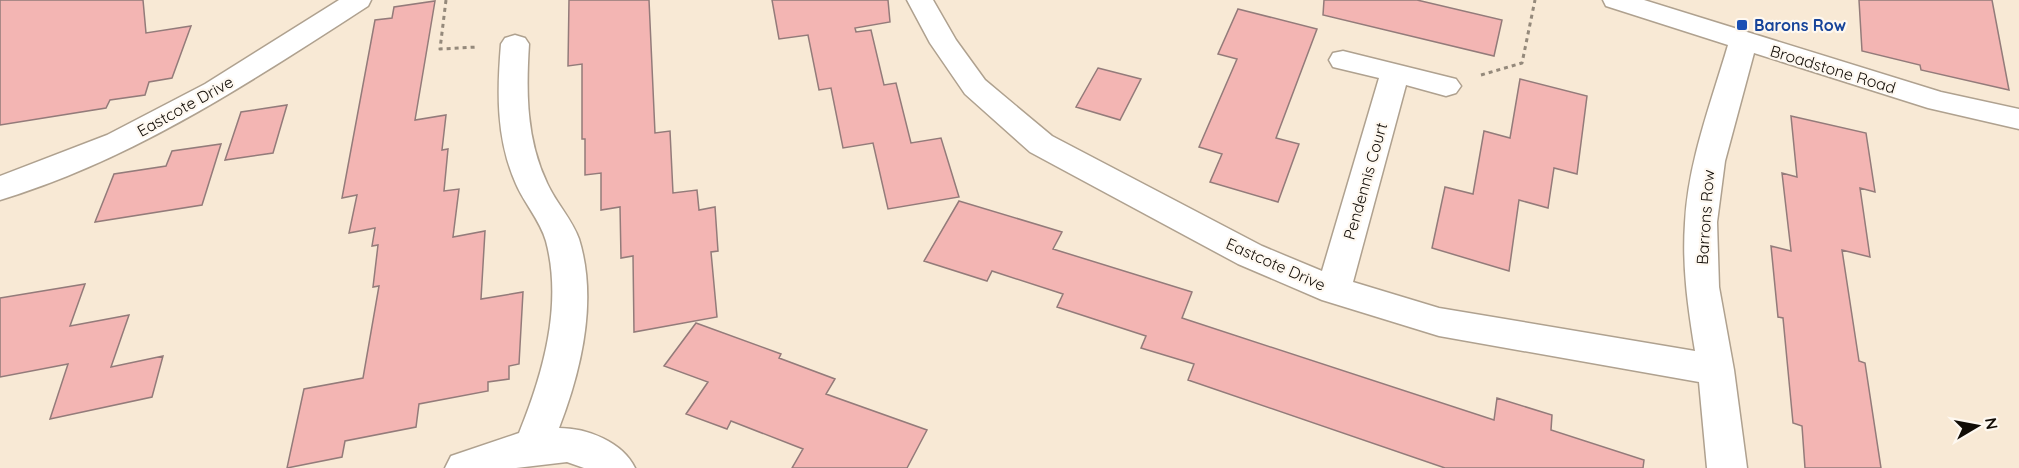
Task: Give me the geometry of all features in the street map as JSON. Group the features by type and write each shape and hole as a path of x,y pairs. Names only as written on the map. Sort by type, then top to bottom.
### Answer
{"street":[{"name":"Eastcote Drive","path":"0,188 118,143 215,91 358,0"},
{"name":"Eastcote Drive","path":"920,0 944,43 975,87 1041,144 1250,255 1334,290 1439,322 1716,370"},
{"name":"Broadstone Road","path":"1616,0 1938,101 2019,119"},
{"name":"Barrons Row","path":"1726,468 1716,370 1702,287 1701,222 1709,161 1743,41"},
{"path":"515,44 512,84 514,130 533,187 554,218 564,246 567,289 564,358 533,447"},
{"path":"1343,60 1446,86"},
{"name":"Pendennis Court","path":"1334,290 1395,73"},
{"path":"465,468 482,459 533,447 578,447 615,468"}],"path":[{"path":"446,0 440,49 515,44"},
{"path":"1446,86 1522,63 1534,0"}],"building":[{"path":"0,0 143,0 146,33 191,26 172,78 149,82 145,95 110,100 106,108 0,125"},
{"path":"569,0 649,0 655,133 670,131 673,193 697,190 699,210 715,207 718,251 711,252 717,317 634,332 633,256 621,258 620,207 601,210 601,173 585,175 585,139 582,139 582,64 568,66"},
{"path":"772,0 888,0 890,22 855,28 856,32 871,30 884,85 896,83 911,143 941,138 959,197 888,209 873,143 843,148 831,88 819,90 808,35 779,39"},
{"path":"1324,0 1417,0 1502,20 1494,56 1323,15"},
{"path":"1859,0 1992,0 2009,90 1921,70 1920,65 1862,51"},
{"path":"435,1 415,120 446,115 442,150 448,149 444,191 459,189 453,237 485,231 481,299 523,292 519,364 509,366 509,379 488,382 488,391 419,404 416,427 345,441 342,457 287,468 304,389 363,378 379,286 373,287 378,245 372,246 375,228 349,233 357,195 342,198 375,20 392,18 394,7"},
{"path":"1238,9 1317,29 1276,138 1299,144 1278,202 1210,182 1222,154 1199,147 1237,59 1218,54"},
{"path":"1098,68 1141,79 1120,120 1076,107"},
{"path":"1520,79 1587,96 1577,174 1554,168 1548,208 1519,200 1509,271 1432,248 1445,187 1473,194 1484,131 1510,138"},
{"path":"287,105 273,153 225,160 241,112"},
{"path":"1791,116 1866,133 1875,192 1860,188 1870,257 1842,250 1859,361 1865,363 1881,468 1805,468 1802,426 1793,423 1783,318 1778,317 1771,246 1791,251 1782,173 1797,177"},
{"path":"221,144 202,205 95,222 114,174 166,166 172,151"},
{"path":"959,201 1062,232 1053,249 1192,292 1182,318 1494,420 1497,398 1552,415 1551,430 1644,460 1643,468 1445,468 1188,380 1194,364 1141,348 1146,336 1057,307 1063,294 992,271 987,281 924,261"},
{"path":"85,284 70,326 129,315 111,367 163,356 152,397 50,419 68,364 0,377 0,298"},
{"path":"696,323 781,354 779,358 835,379 826,394 927,430 907,468 792,468 803,449 731,421 727,429 686,414 708,382 664,366"}],"place":[{"name":"Barons Row","path":"1742,25"}]}
